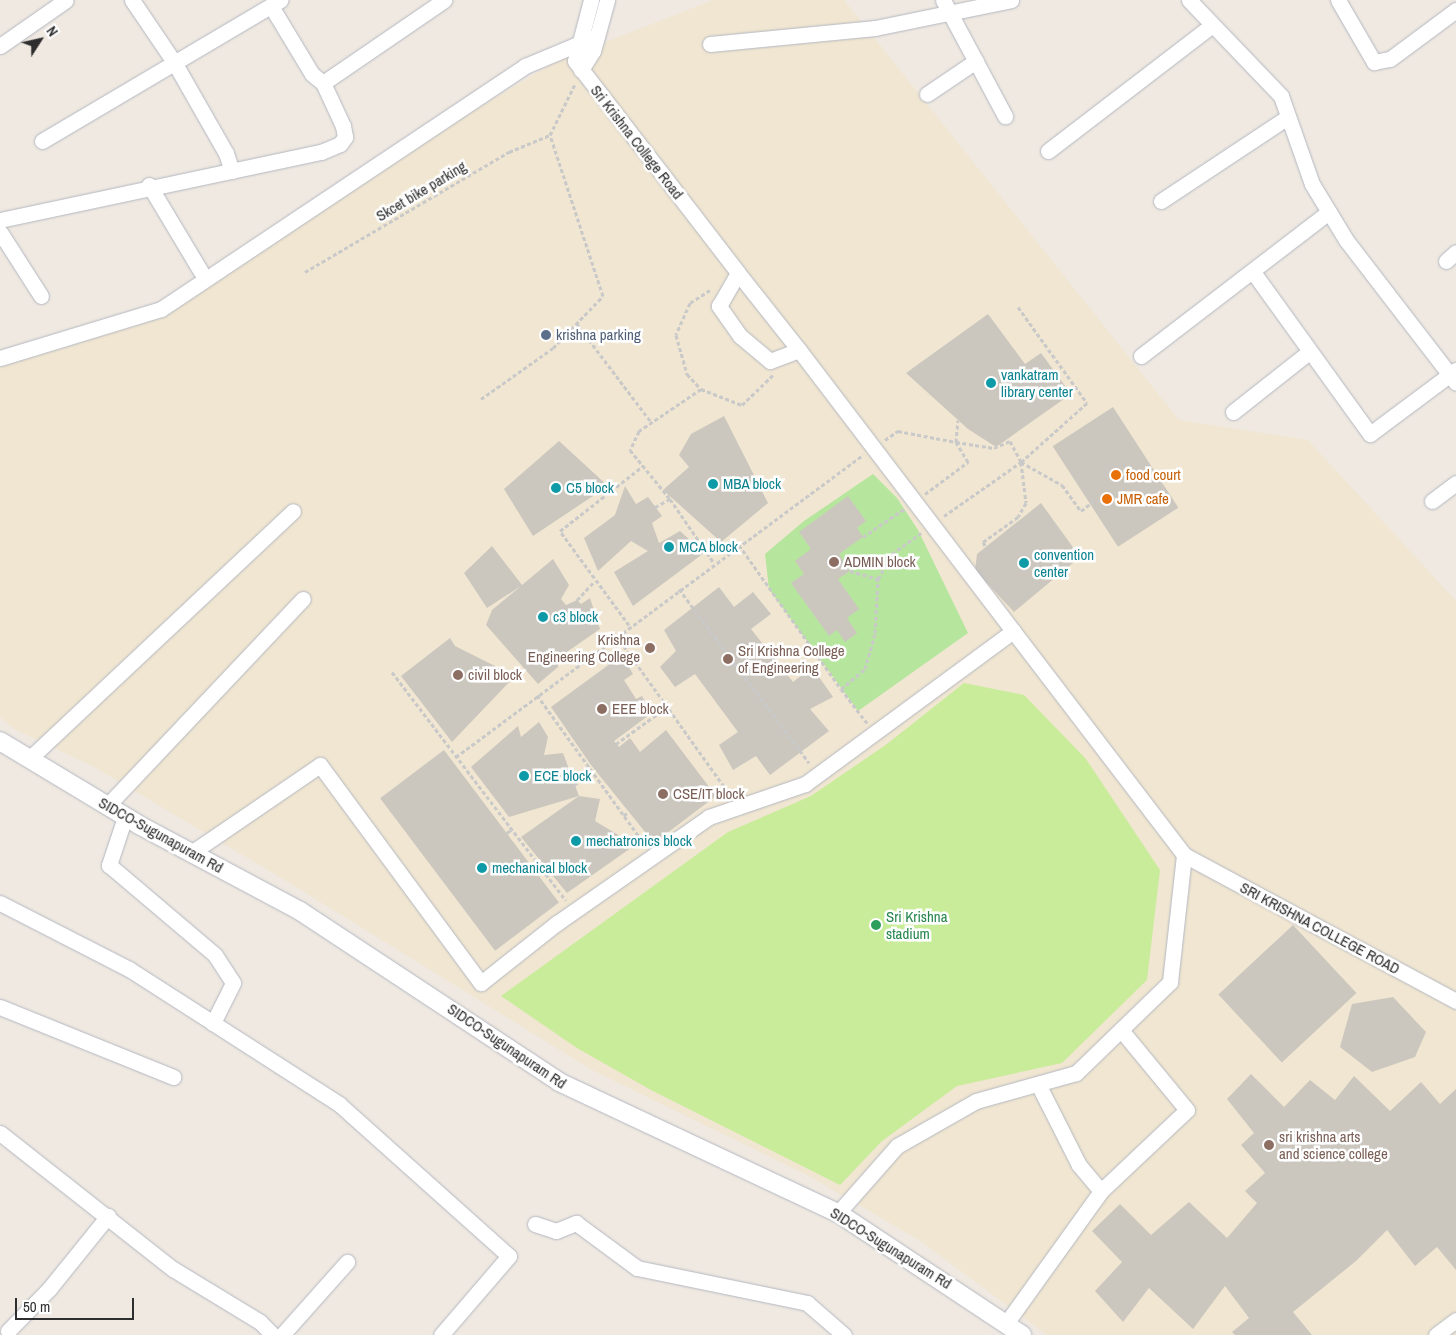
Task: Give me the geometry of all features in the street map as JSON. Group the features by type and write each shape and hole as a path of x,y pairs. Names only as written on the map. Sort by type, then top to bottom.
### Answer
{"street":[{"path":"0,46 66,0"},
{"path":"132,0 174,62 226,153 232,171"},
{"path":"323,83 444,0"},
{"name":"Sri Krishna College Road","path":"591,0 575,61 799,350 1184,855"},
{"path":"582,70 597,36 607,0"},
{"path":"710,44 875,28 947,6 1011,0"},
{"path":"1189,0 1281,96 1312,184 1346,240 1454,376 1370,434 1253,272"},
{"path":"1338,0 1374,62 1390,59 1456,10"},
{"path":"0,220 149,185 232,171 340,144 344,137 343,126 323,83 312,74 276,3 42,141"},
{"path":"947,6 1005,116"},
{"path":"1048,151 1212,25"},
{"path":"0,358 162,308 526,66 597,36"},
{"path":"927,94 976,61"},
{"path":"1161,201 1288,117"},
{"path":"149,185 201,272"},
{"path":"1141,356 1329,212"},
{"path":"0,232 41,296"},
{"path":"738,273 719,306 740,336 770,361 799,350"},
{"path":"1232,412 1309,352"},
{"path":"1432,501 1456,483"},
{"path":"29,758 293,511"},
{"path":"107,806 303,599"},
{"path":"191,853 320,765 481,983 575,911 709,817 805,784 1013,630"},
{"name":"SIDCO-Sugunapuram Rd","path":"0,741 126,817 300,911 559,1082 838,1213 1007,1322 1022,1335"},
{"path":"126,817 109,865 215,955 233,983 212,1023"},
{"path":"838,1213 897,1146 976,1100 1076,1074 1170,982 1184,855"},
{"name":"SRI KRISHNA COLLEGE ROAD","path":"1184,855 1456,1001"},
{"path":"0,903 129,969 339,1104 509,1256 441,1335"},
{"path":"0,1007 173,1077"},
{"path":"1007,1322 1101,1191 1175,1124 1188,1106 1121,1030"},
{"path":"1038,1084 1080,1165 1101,1191"},
{"path":"0,1133 173,1269 260,1322 274,1335"},
{"path":"7,1330 49,1289 108,1216"},
{"path":"535,1224 556,1230 576,1223 637,1268 807,1304 844,1335"},
{"path":"282,1335 347,1262"},
{"path":"1436,1335 1456,1320"}],"path":[{"path":"481,399 553,348 603,296 550,135 582,70"},
{"name":"Skcet bike parking","path":"305,272 509,152 550,135"},
{"path":"714,288 690,303 676,335 687,374 701,389 742,405 778,371"},
{"path":"841,689 865,669 875,633 878,579 892,554 1021,462 1086,403 1018,307"},
{"path":"577,324 651,422"},
{"path":"701,389 639,431 630,450 670,499 714,563"},
{"path":"863,537 968,462 956,442 958,420"},
{"path":"456,757 629,625 898,431 994,448 1010,441 1021,462 1026,503 1018,517 982,542 986,547"},
{"path":"1021,462 1062,485 1081,511 1094,502"},
{"path":"629,625 560,531 643,466"},
{"path":"655,507 670,499"},
{"path":"739,545 874,733"},
{"path":"850,571 878,579"},
{"path":"577,600 595,581"},
{"path":"679,589 818,774"},
{"path":"616,635 739,807"},
{"path":"392,672 575,911"},
{"path":"537,695 585,759 653,856"},
{"path":"616,744 667,707"},
{"path":"574,785 593,772"},
{"path":"624,816 628,811"},
{"path":"507,833 512,829"}],"shaded area":[{"name":"Sri Krishna College of Engineering","path":"713,0 844,0 1179,420 1308,440 1456,601 1456,1335 1047,1335 919,1240 809,1176 592,1070 288,882 94,767 14,729 0,717 0,361 165,313 329,198 555,62"}],"green space":[{"path":"873,474 897,498 918,530 968,633 858,711 769,589 765,554 804,521"},
{"name":"Sri Krishna stadium","path":"964,683 1024,695 1086,759 1160,870 1147,980 1062,1063 957,1086 882,1141 840,1185 651,1090 577,1048 501,996 728,832 811,796 887,744"}],"building":[{"name":"vankatram library center","path":"988,314 1025,364 1041,353 1071,394 996,447 968,429 906,373"},
{"name":"food court","path":"1113,407 1178,508 1118,547 1053,446"},
{"name":"MBA block","path":"724,416 768,503 721,542 663,490 689,467 679,455 691,434"},
{"name":"C5 block","path":"559,441 608,486 533,536 504,489"},
{"name":"MCA block","path":"625,486 636,504 648,497 662,516 652,523 659,543 680,531 704,553 633,606 614,572 648,551 631,541 598,571 584,538 615,515"},
{"path":"848,496 866,521 857,528 863,537 839,554 850,571 838,579 859,609 847,618 857,633 845,642 837,630 829,636 791,583 804,574 795,561 811,549 799,532"},
{"name":"convention center","path":"1041,503 1080,557 1014,612 975,570 977,554"},
{"name":"c3 block","path":"492,546 522,585 553,559 569,585 561,599 566,605 577,600 581,604 590,598 600,629 558,658 558,667 538,684 486,625 492,610 521,586 487,608 464,573"},
{"path":"719,587 734,607 753,592 771,614 751,629 793,682 812,667 833,697 810,709 829,731 770,775 756,756 733,770 719,745 738,732 695,674 675,687 660,667 676,651 664,630"},
{"path":"450,638 455,646 515,676 452,742 401,676"},
{"path":"622,655 633,674 624,680 636,699 642,696 652,713 614,741 619,747 630,738 640,752 666,730 716,796 654,843 591,765 551,707"},
{"name":"ECE block","path":"539,722 548,737 544,755 563,753 579,796 509,817 471,767 518,726 521,737"},
{"name":"mechanical block","path":"444,750 559,903 495,951 380,798"},
{"name":"mechatronics block","path":"579,796 600,799 595,821 635,845 567,893 521,837"},
{"path":"1293,925 1356,993 1282,1063 1218,995"},
{"path":"1393,997 1426,1032 1415,1057 1372,1072 1340,1047 1352,1004"},
{"path":"1251,1074 1284,1107 1310,1080 1335,1100 1354,1076 1390,1111 1421,1082 1440,1104 1456,1089 1456,1270 1437,1247 1415,1266 1387,1230 1356,1261 1293,1312 1312,1335 1235,1335 1232,1332 1249,1318 1225,1286 1193,1329 1149,1288 1123,1322 1095,1291 1122,1262 1092,1231 1120,1204 1151,1235 1189,1202 1227,1238 1257,1203 1245,1191 1265,1173 1241,1145 1254,1133 1227,1099"}],"place":[{"name":"krishna parking","path":"546,335"},
{"name":"vankatram library center","path":"991,383"},
{"name":"food court","path":"1116,475"},
{"name":"MBA block","path":"713,484"},
{"name":"C5 block","path":"556,488"},
{"name":"JMR cafe","path":"1107,499"},
{"name":"MCA block","path":"669,547"},
{"name":"ADMIN block","path":"834,562"},
{"name":"convention center","path":"1024,563"},
{"name":"c3 block","path":"543,617"},
{"name":"Krishna Engineering College","path":"650,648"},
{"name":"Sri Krishna College of Engineering","path":"728,659"},
{"name":"civil block","path":"458,675"},
{"name":"EEE block","path":"602,709"},
{"name":"ECE block","path":"524,776"},
{"name":"CSE/IT block","path":"663,794"},
{"name":"mechatronics block","path":"576,841"},
{"name":"mechanical block","path":"482,868"},
{"name":"Sri Krishna stadium","path":"876,925"},
{"name":"sri krishna arts and science college","path":"1269,1145"}]}
